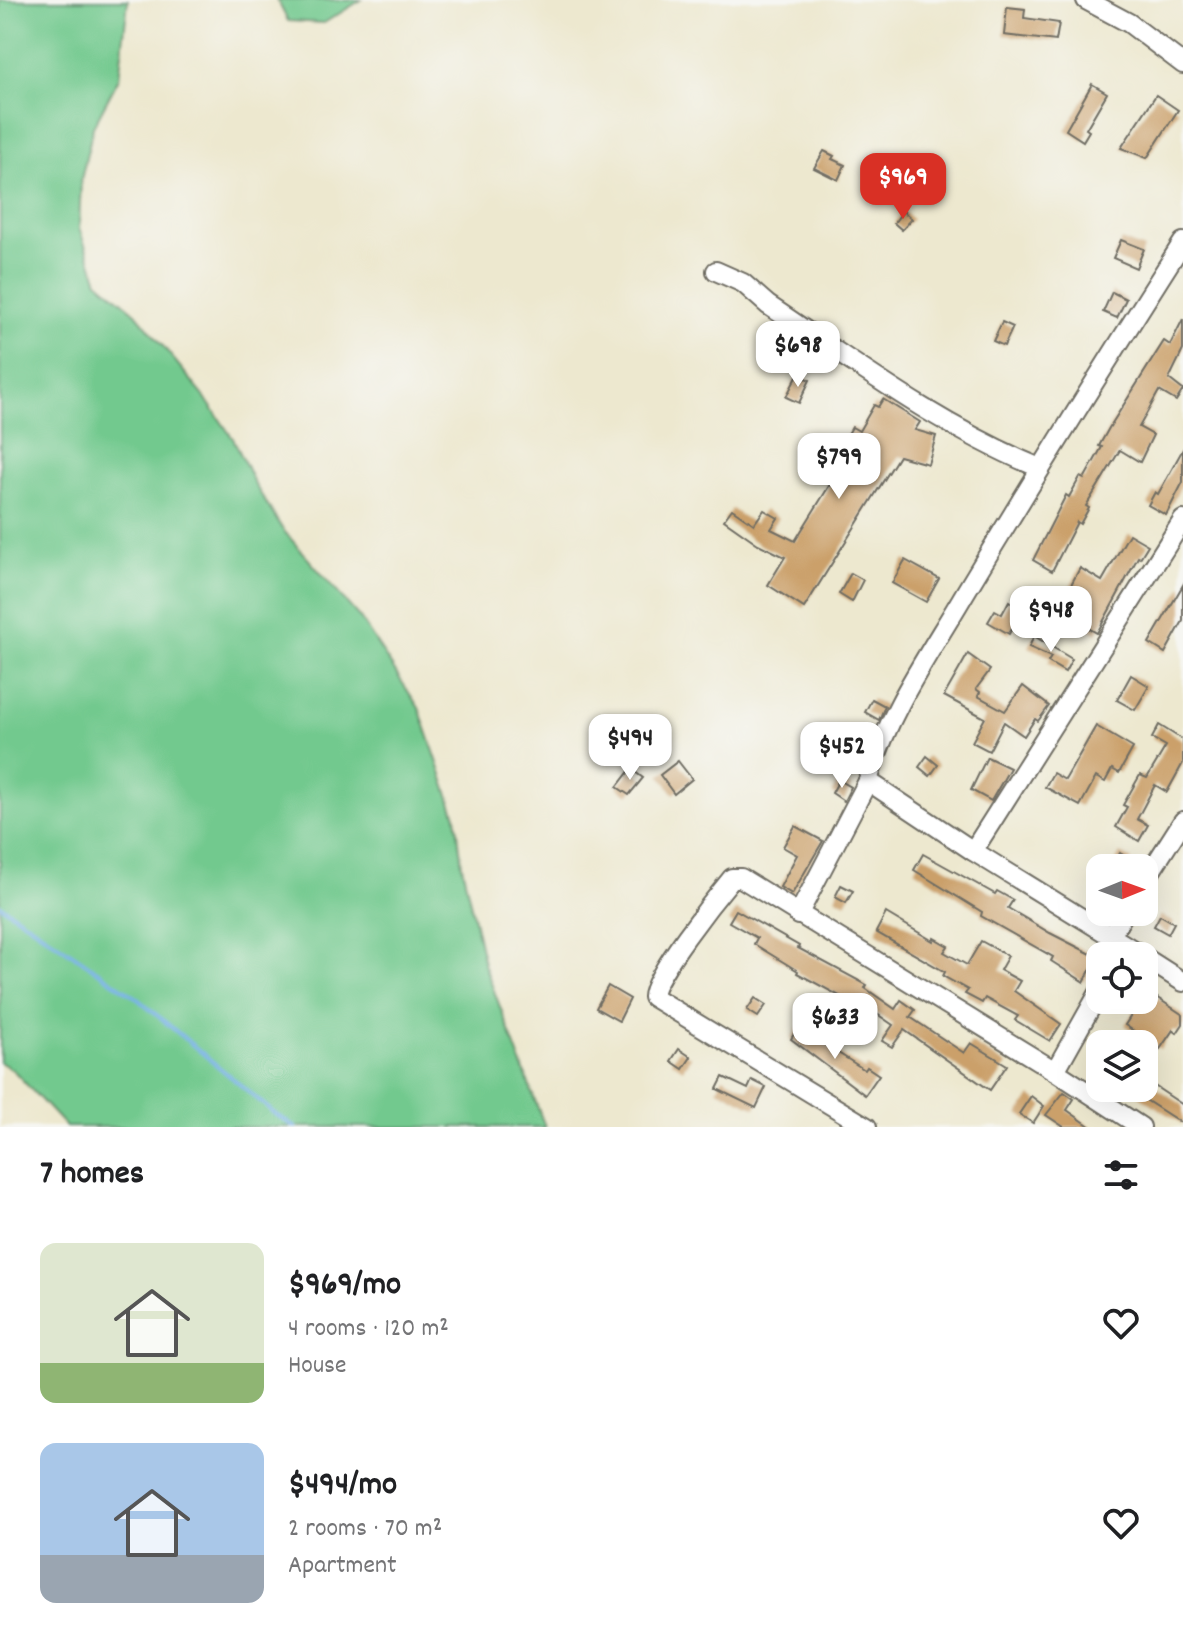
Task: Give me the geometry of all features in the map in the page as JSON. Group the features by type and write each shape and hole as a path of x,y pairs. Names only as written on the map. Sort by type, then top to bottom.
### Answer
{"street":[{"path":"1086,0 1129,23 1183,64"},
{"path":"798,915 868,781 873,761 893,716 1040,468 1183,242"},
{"path":"716,271 743,283 781,314 947,422 1006,454 1040,468"},
{"path":"973,851 1183,520"},
{"path":"868,781 1114,942"},
{"path":"1158,860 1182,823"},
{"path":"867,1127 653,997 653,989 732,878 741,878 1141,1127"},
{"path":"1158,965 1183,982"},
{"path":"1055,1071 1087,1014"}],"green space":[{"path":"0,0 128,0 119,78 93,127 81,180 79,228 98,281 136,313 203,395 234,440 255,485 283,530 360,618 419,708 456,816 462,866 484,964 545,1127 66,1127 14,1071 0,1062"},
{"path":"277,0 361,0 324,23 288,21"}],"building":[{"path":"1007,7 1025,9 1024,18 1059,23 1056,41 1004,35"},
{"path":"1092,84 1107,93 1086,129 1089,131 1083,141 1066,130"},
{"path":"1156,95 1178,110 1147,158 1121,148"},
{"path":"824,151 845,165 838,180 814,168"},
{"path":"903,211 912,219 902,230 894,223"},
{"path":"1121,240 1144,249 1136,268 1113,258"},
{"path":"1112,292 1126,299 1117,318 1103,312"},
{"path":"1183,319 1183,350 1169,379 1183,390 1176,401 1159,391 1139,427 1153,435 1140,462 1120,450 1052,571 1033,560 1066,495 1069,497 1080,477 1084,479 1109,428 1164,341 1170,345"},
{"path":"1002,322 1013,327 1004,346 993,341"},
{"path":"798,374 810,380 799,403 786,397"},
{"path":"883,399 920,422 915,430 936,436 928,464 899,456 804,608 768,585 785,557 758,544 724,520 732,509 754,524 764,510 778,518 771,529 795,541 847,457 838,451 852,427 859,431 874,405 878,407"},
{"path":"1183,449 1183,482 1166,515 1148,505 1155,492 1158,494"},
{"path":"1129,534 1148,545 1138,557 1097,633 1078,622 1083,615 1061,603 1080,568 1102,581"},
{"path":"905,560 939,579 926,602 892,583"},
{"path":"851,573 863,580 852,602 839,594"},
{"path":"1183,585 1183,621 1165,653 1149,643"},
{"path":"1009,601 1023,609 1009,634 988,622 995,610 1002,614"},
{"path":"1034,636 1072,659 1065,672 1048,662 1051,657 1029,647"},
{"path":"968,654 990,670 976,689 980,692 978,696 1005,711 1023,686 1049,706 1038,721 1035,719 1024,736 1004,722 989,751 972,742 985,718 944,696"},
{"path":"1131,675 1149,686 1135,710 1117,700"},
{"path":"872,699 885,706 879,720 865,712"},
{"path":"1159,725 1183,740 1183,763 1167,792 1155,785 1137,819 1148,825 1139,841 1116,827 1127,807 1123,805 1140,775 1147,778 1166,746 1152,738"},
{"path":"1096,726 1133,748 1119,773 1112,769 1105,782 1096,777 1080,806 1045,787 1053,773 1065,780"},
{"path":"633,732 645,739 631,761 619,753"},
{"path":"927,756 938,765 930,776 919,767"},
{"path":"987,757 1010,768 991,801 971,790"},
{"path":"678,761 692,779 674,794 660,775"},
{"path":"631,769 643,778 629,795 617,787"},
{"path":"839,780 851,787 844,801 832,793"},
{"path":"795,826 823,841 792,894 780,887 797,855 783,847"},
{"path":"923,854 995,894 997,891 1013,900 1008,908 1086,951 1084,982 1051,961 1053,957 981,916 982,912 914,870"},
{"path":"841,885 853,891 846,903 835,897"},
{"path":"736,910 867,985 865,988 895,1009 901,1000 915,1010 910,1017 964,1053 971,1043 1007,1065 990,1090 904,1030 892,1047 882,1041 893,1025 858,1001 856,1005 797,973 754,944 757,938 729,922"},
{"path":"886,913 933,941 934,938 948,946 944,952 967,965 981,941 1008,956 1000,970 1020,981 1014,991 1061,1024 1050,1041 1015,1020 1018,1016 985,998 982,1003 965,994 968,990 943,976 945,972 876,932"},
{"path":"1160,915 1174,923 1168,934 1154,926 1158,926"},
{"path":"608,986 630,999 619,1021 596,1008"},
{"path":"755,998 766,1005 758,1017 747,1010"},
{"path":"1158,998 1183,1015 1183,1024 1177,1033 1173,1030 1160,1049 1158,1030 1132,1030 1125,1025 1132,1014 1158,1014"},
{"path":"801,1022 812,1029 808,1034 865,1070 867,1067 879,1075 865,1095 791,1039"},
{"path":"679,1049 691,1057 683,1069 671,1061"},
{"path":"723,1077 748,1089 752,1080 766,1087 756,1108 717,1089"},
{"path":"1158,1088 1183,1105 1183,1124 1149,1102 1158,1102"},
{"path":"1064,1092 1074,1099 1067,1110 1091,1127 1064,1127 1046,1115"},
{"path":"1031,1096 1044,1106 1033,1123 1019,1114"}],"waterway":[{"path":"0,905 134,996 275,1114 295,1127"}]}
